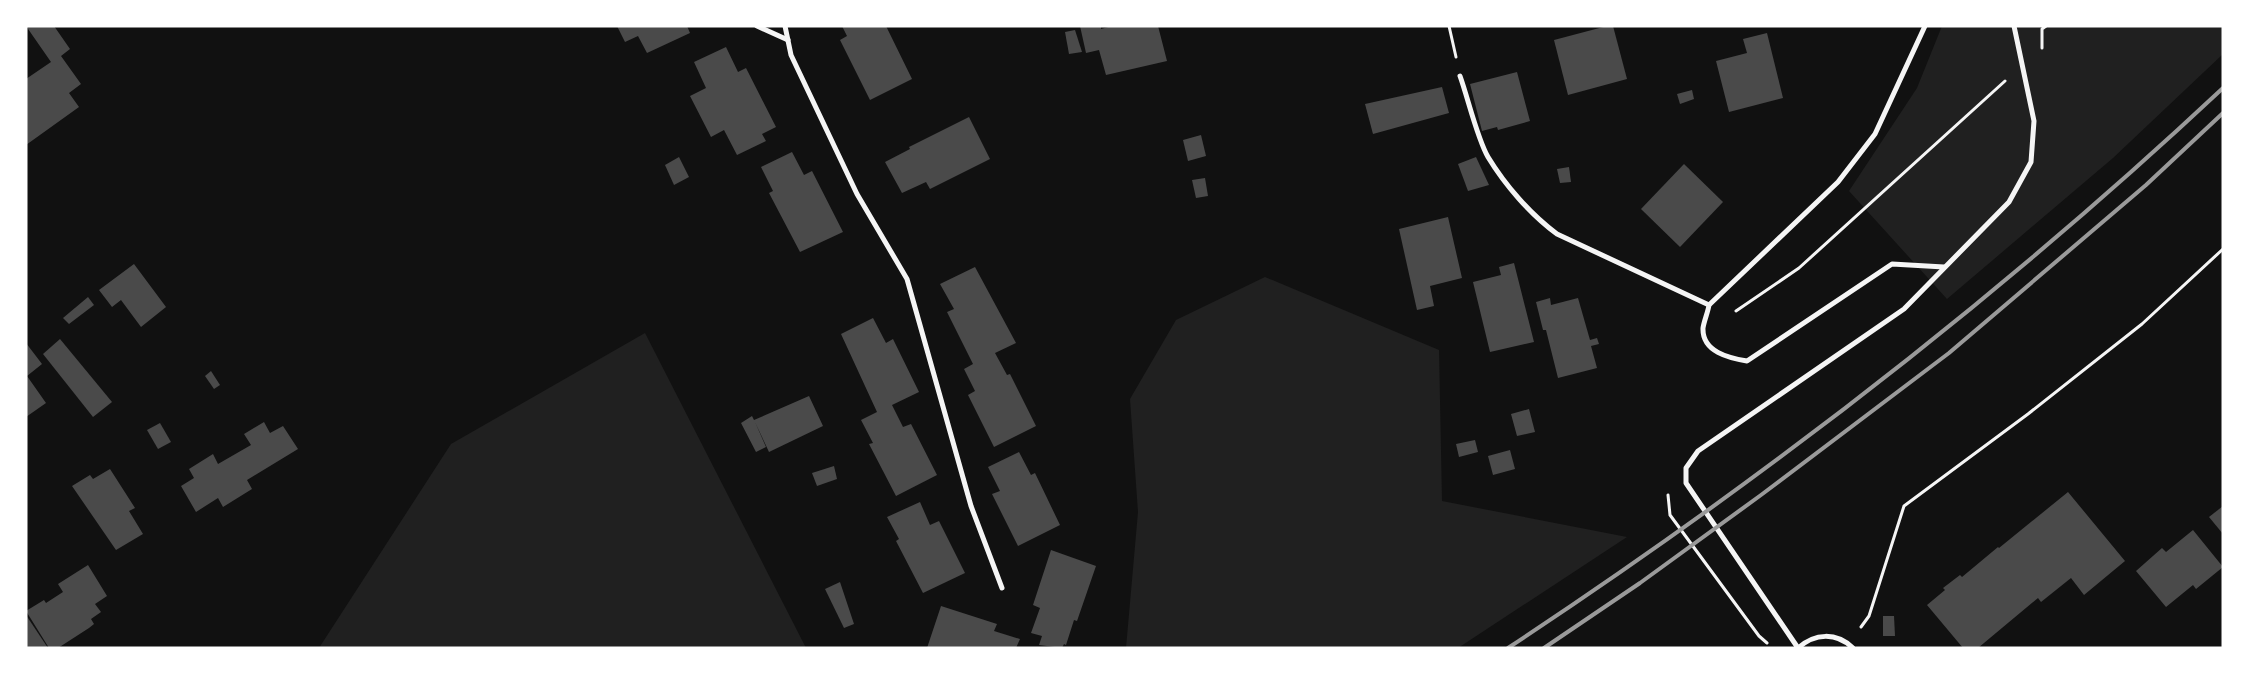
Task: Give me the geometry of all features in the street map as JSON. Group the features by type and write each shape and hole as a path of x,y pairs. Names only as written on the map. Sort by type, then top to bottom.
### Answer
{"street":[{"path":"757,26 788,40"},
{"path":"785,26 791,55 857,194 907,279 971,506 1002,588"},
{"path":"1925,26 1875,134 1838,182 1710,305 1703,329 1706,342 1720,354 1747,361 1892,264 1944,267"},
{"path":"1853,648 1848,643 1828,636 1806,641 1798,648 1686,482 1686,468 1698,451 1904,309 2009,202 2031,162 2034,122 2014,26"},
{"path":"1460,76 1487,155 1509,186 1541,222 1557,234 1710,305"}],"path":[{"path":"1449,26 1460,76"},
{"path":"1710,305 1722,312 1736,311 1799,268 2006,80 2024,70 2041,64 2042,29 2046,26"},
{"path":"1848,643 1869,616 1904,506 2028,414 2142,324 2223,249"}],"shaded area":[{"path":"1942,26 2223,26 2223,54 2113,158 1947,299 1849,191 1917,88"},
{"path":"1265,277 1439,350 1442,501 1627,537 1458,648 1126,648 1138,512 1130,399 1176,320"},
{"path":"645,333 806,648 319,648 451,444"}],"building":[{"path":"26,26 54,26 70,49 61,56 81,84 69,93 79,107 26,145 26,79 51,62"},
{"path":"617,26 687,26 690,33 647,53 638,36 625,42"},
{"path":"842,26 886,26 912,79 870,100 840,40 847,36"},
{"path":"1080,26 1101,26 1101,29 1112,26 1158,26 1167,61 1106,75 1099,50 1086,53"},
{"path":"1613,26 1627,79 1568,95 1554,40"},
{"path":"1075,30 1082,52 1069,54 1065,32"},
{"path":"1767,33 1783,98 1729,112 1716,61 1747,53 1743,39"},
{"path":"726,47 738,72 746,68 776,127 762,134 766,141 737,155 724,130 711,137 690,96 706,88 694,62"},
{"path":"1517,72 1530,121 1498,130 1497,127 1482,131 1470,84"},
{"path":"1442,87 1449,113 1373,134 1365,104"},
{"path":"1692,90 1694,99 1680,104 1677,94"},
{"path":"969,117 990,159 930,189 926,182 902,193 885,162 910,149 909,147"},
{"path":"1201,135 1206,156 1188,161 1183,140"},
{"path":"792,152 804,175 812,171 843,232 800,252 769,193 773,191 761,167"},
{"path":"679,157 689,177 674,185 665,165"},
{"path":"1476,157 1489,185 1468,191 1458,164"},
{"path":"1684,164 1723,202 1680,247 1641,209"},
{"path":"1569,167 1571,182 1560,183 1557,169"},
{"path":"1205,178 1208,196 1196,198 1192,180"},
{"path":"1448,217 1462,278 1430,286 1434,306 1417,310 1399,229"},
{"path":"1514,263 1534,342 1490,352 1473,282 1501,275 1499,267"},
{"path":"134,264 166,307 141,327 121,300 112,307 99,290"},
{"path":"975,267 1016,343 995,353 1007,375 1010,374 1036,426 994,447 968,395 975,391 964,369 973,364 947,312 954,309 940,284"},
{"path":"88,297 94,305 69,324 63,318"},
{"path":"1550,298 1551,305 1578,298 1590,340 1597,338 1599,344 1591,346 1597,368 1558,378 1546,330 1543,330 1536,302"},
{"path":"873,318 886,343 893,339 919,392 892,405 903,427 911,424 937,475 896,496 869,444 873,443 861,420 877,412 841,334"},
{"path":"60,339 112,402 93,417 43,354"},
{"path":"26,343 42,364 27,376 46,403 26,417"},
{"path":"211,371 220,385 214,389 205,376"},
{"path":"809,396 823,426 769,452 755,422 766,447 756,452 741,423 752,416 754,420"},
{"path":"1529,409 1535,432 1517,436 1511,414"},
{"path":"264,422 270,433 283,426 298,449 247,480 252,489 223,507 218,498 196,512 181,486 194,478 189,469 213,454 218,464 251,445 244,434"},
{"path":"160,423 171,442 158,449 147,430"},
{"path":"1475,440 1478,452 1459,457 1456,444"},
{"path":"1510,450 1515,469 1493,475 1488,456"},
{"path":"1019,452 1031,475 1035,473 1060,525 1018,546 992,494 1000,491 988,467"},
{"path":"834,466 837,479 817,486 812,473"},
{"path":"110,469 135,508 129,511 143,534 116,550 72,486 90,475 93,479"},
{"path":"2068,492 2125,561 2084,595 2071,578 2041,602 2038,598 1978,648 1963,648 1927,605 1945,590 1943,588 1960,575 1962,577"},
{"path":"920,502 930,525 939,521 965,573 923,593 896,541 899,539 887,517"},
{"path":"2223,506 2223,534 2209,517"},
{"path":"2193,530 2223,567 2196,589 2193,585 2166,607 2136,571 2162,548 2166,552"},
{"path":"1051,550 1096,566 1077,621 1074,620 1066,645 1064,644 1062,648 1039,645 1042,636 1031,633 1040,608 1033,605"},
{"path":"88,565 107,596 95,604 101,612 91,619 94,624 89,628 58,648 49,648 26,611 44,600 46,603 63,592 58,584"},
{"path":"840,582 854,624 844,628 825,589"},
{"path":"941,606 997,624 994,631 1020,639 1016,648 927,648"},
{"path":"26,615 48,648 26,648"},
{"path":"1883,616 1894,616 1895,636 1883,636"}],"railway":[{"path":"1508,648 1602,585 1695,519 1877,383 1966,313 2053,240 2223,88"},
{"path":"1544,648 1640,583 1761,495 1949,353 2146,185 2223,113"}]}
